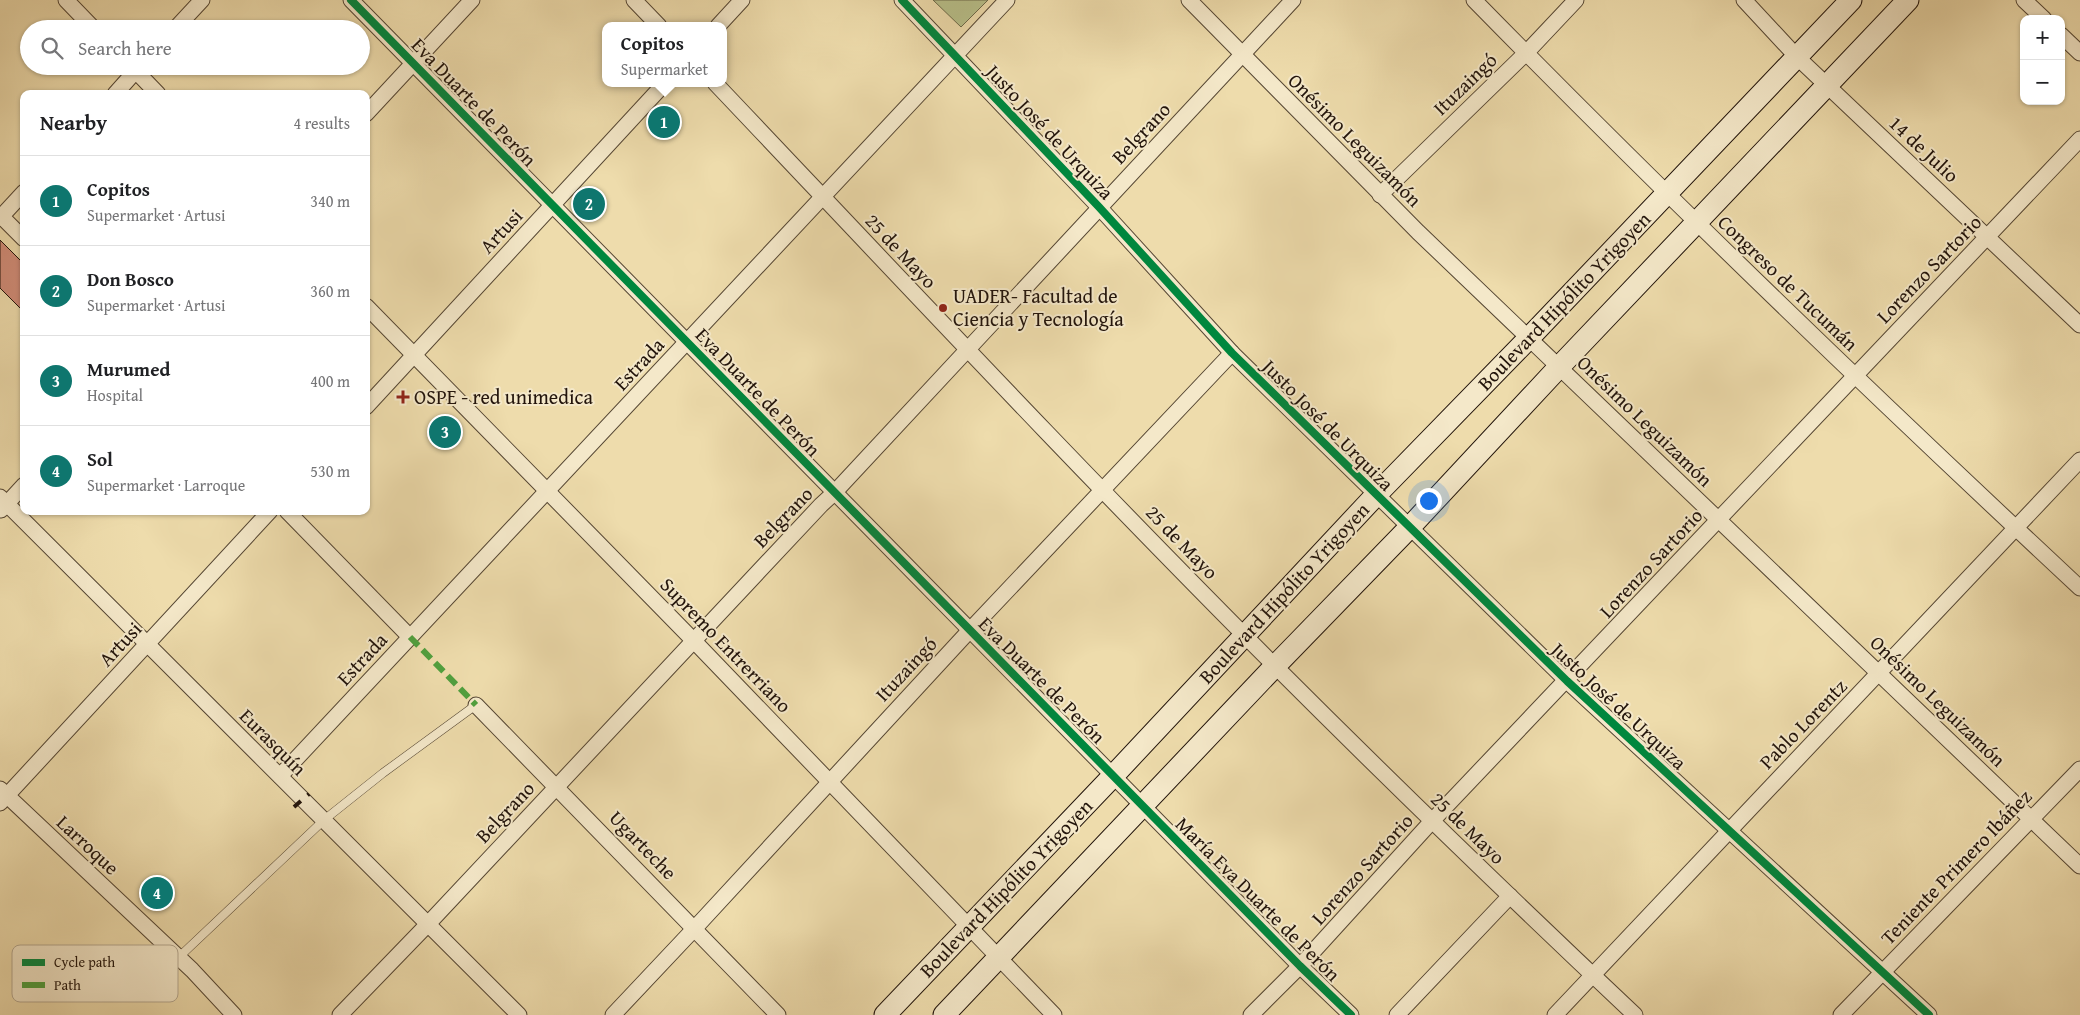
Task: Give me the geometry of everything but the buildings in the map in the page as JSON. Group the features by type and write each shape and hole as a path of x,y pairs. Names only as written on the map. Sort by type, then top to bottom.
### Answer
{"main road":[{"name":"Boulevard Hipólito Yrigoyen","path":"885,1015 1113,776 1376,495 1529,338 1851,0"},
{"name":"Boulevard Hipólito Yrigoyen","path":"944,1015 1275,666 1410,528 1559,367 1908,0"}],"street":[{"path":"66,0 85,20"},
{"path":"183,20 202,0"},
{"name":"Eva Duarte de Perón","path":"351,0 1142,806"},
{"path":"370,110 472,0"},
{"path":"634,0 656,22"},
{"path":"722,22 742,0"},
{"name":"Justo José de Urquiza","path":"902,0 956,54 1099,207 1232,354 1567,681 1929,1015"},
{"name":"Estrada","path":"280,776 1006,0"},
{"name":"Onésimo Leguizamón","path":"1189,0 1380,195 2080,866"},
{"name":"Belgrano","path":"340,1015 834,493 966,349 1293,0"},
{"name":"Congreso de Tucumán","path":"1474,0 1855,376 2080,588"},
{"name":"Ituzaingó","path":"1380,195 1526,53 1576,0"},
{"name":"14 de Julio","path":"1744,0 1797,57 2080,325"},
{"path":"2024,0 2040,15"},
{"path":"2065,39 2080,52"},
{"path":"118,90 130,75"},
{"path":"142,75 155,90"},
{"name":"Artusi","path":"370,402 661,87"},
{"name":"25 de Mayo","path":"719,87 966,349 1275,666 1432,821 1635,1015"},
{"name":"Lorenzo Sartorio","path":"1251,1015 1300,966 1432,821 2080,139"},
{"path":"20,196 0,216 20,235"},
{"name":"Supremo Entrerriano","path":"370,310 830,781 1054,1015"},
{"name":"Ituzaingó","path":"613,1015 1102,489 1232,354"},
{"name":"Pablo Lorentz","path":"1555,1015 2080,460"},
{"path":"2,504 20,488"},
{"name":"Eurasquín","path":"2,504 147,644 519,1015"},
{"name":"Artusi","path":"2,796 266,515"},
{"path":"291,515 410,638"},
{"name":"Ugarteche","path":"476,704 557,785 778,1015"},
{"name":"Teniente Primero Ibáñez","path":"1841,1015 2080,769"},
{"name":"Larroque","path":"2,796 166,945"},
{"name":"María Eva Duarte de Perón","path":"1142,806 1351,1015"},
{"path":"1397,1015 1510,896"},
{"name":"Larroque","path":"179,957 234,1015"}],"lane":[{"path":"179,957 324,820 383,773 476,704"}],"green space":[{"path":"933,0 988,0 961,27"}],"railway":[{"path":"294,807 309,794"}],"marked path":[{"path":"410,637 476,705"}],"cycle path":[{"path":"351,0 1300,966 1351,1015"},
{"path":"902,0 1099,207 1232,353 1567,681 1929,1015"}],"place":[{"name":"Copitos","path":"664,122"},
{"name":"Don Bosco","path":"589,204"},
{"name":"UADER- Facultad de Ciencia y Tecnología","path":"943,308"},
{"name":"OSPE - red unimedica","path":"403,397"},
{"name":"Murumed","path":"445,432"},
{"name":"Sol","path":"157,893"}]}
